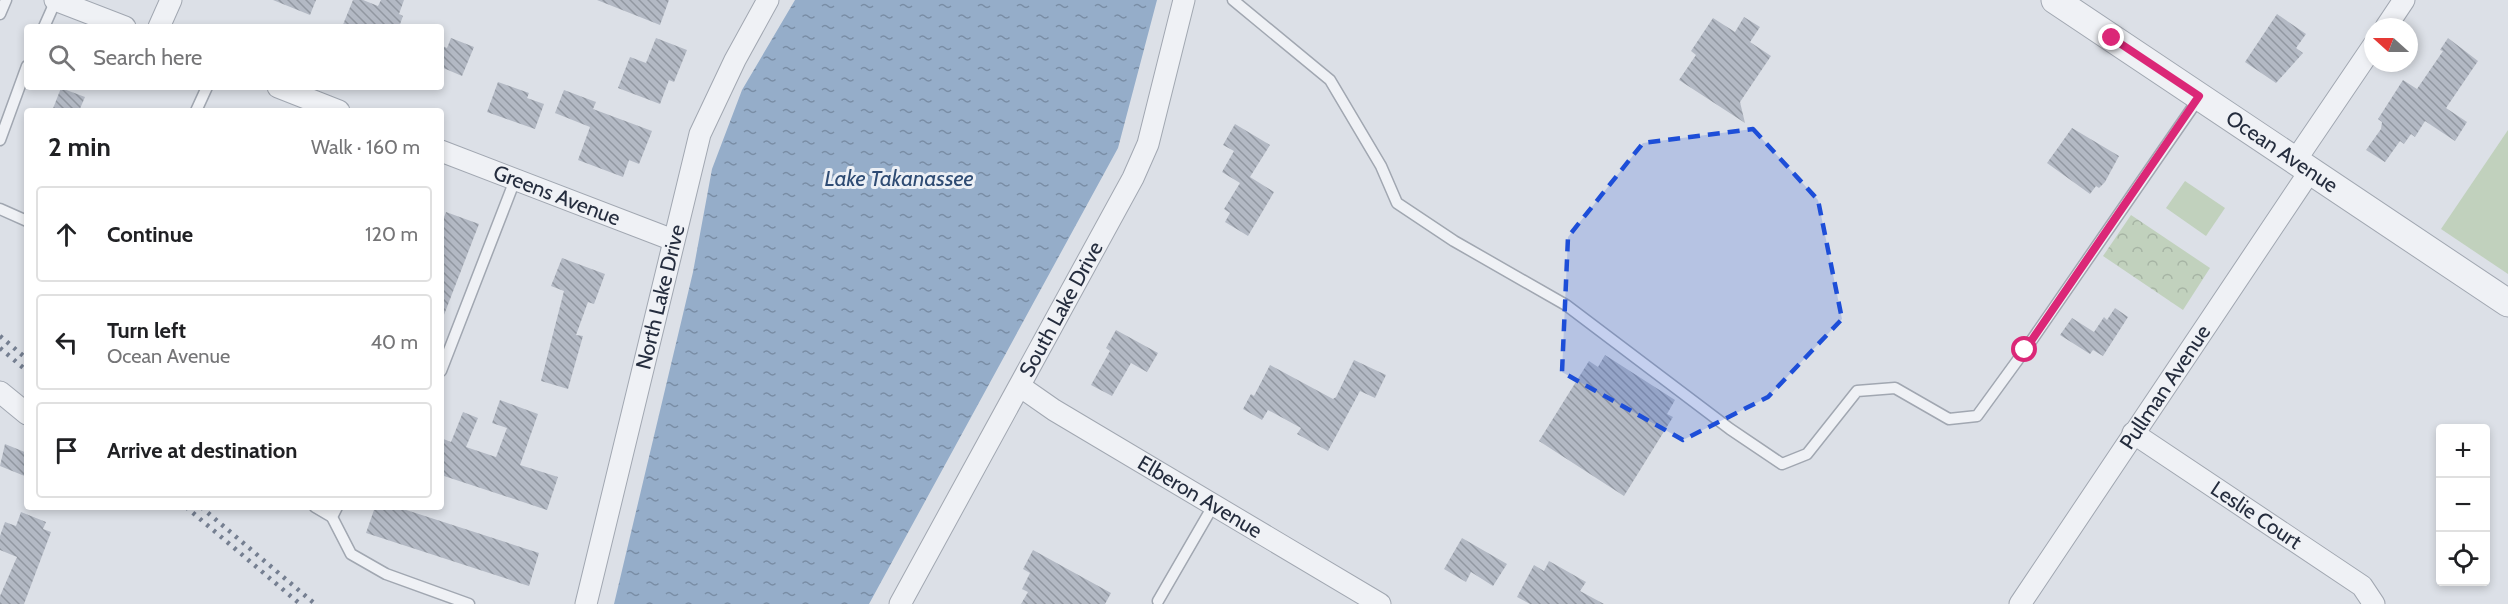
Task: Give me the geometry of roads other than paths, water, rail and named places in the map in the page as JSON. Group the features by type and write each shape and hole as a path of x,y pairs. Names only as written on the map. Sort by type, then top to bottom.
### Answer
{"street":[{"path":"55,0 117,24"},
{"path":"160,24 171,0"},
{"name":"North Lake Drive","path":"586,604 693,160 709,111 768,0"},
{"name":"South Lake Drive","path":"900,604 1021,387 1133,178 1148,144 1184,0"},
{"path":"2392,18 2404,0"},
{"name":"Ocean Avenue","path":"2059,1 2508,303"},
{"name":"Pullman Avenue","path":"2020,604 2133,433 2302,166 2364,61"},
{"path":"286,90 331,108"},
{"name":"Greens Avenue","path":"444,152 674,240"},
{"name":"Elberon Avenue","path":"1021,387 1054,410 1380,604"},
{"path":"0,392 24,412"},
{"name":"Leslie Court","path":"2133,433 2362,586 2374,604"}],"lane":[{"path":"0,14 6,0"},
{"path":"45,24 55,0"},
{"path":"1233,0 1330,80 1381,166 1397,204 1454,241 1566,305 1730,429 1782,464 1807,454 1857,391 1895,388 1949,419 1977,416 2199,96"},
{"path":"0,140 24,74"},
{"path":"197,108 206,90"},
{"path":"444,363 515,180"},
{"path":"0,209 24,220"},
{"path":"1158,601 1214,506"},
{"path":"334,512 351,554 386,574 469,604"}],"water":[{"name":"Lake Takanassee","path":"795,0 1157,0 1118,148 869,604 614,604 693,272 712,169 742,90"}],"railway":[{"path":"0,336 24,356"},
{"path":"0,348 24,368"},
{"path":"190,510 300,604"},
{"path":"205,510 315,604"}]}
